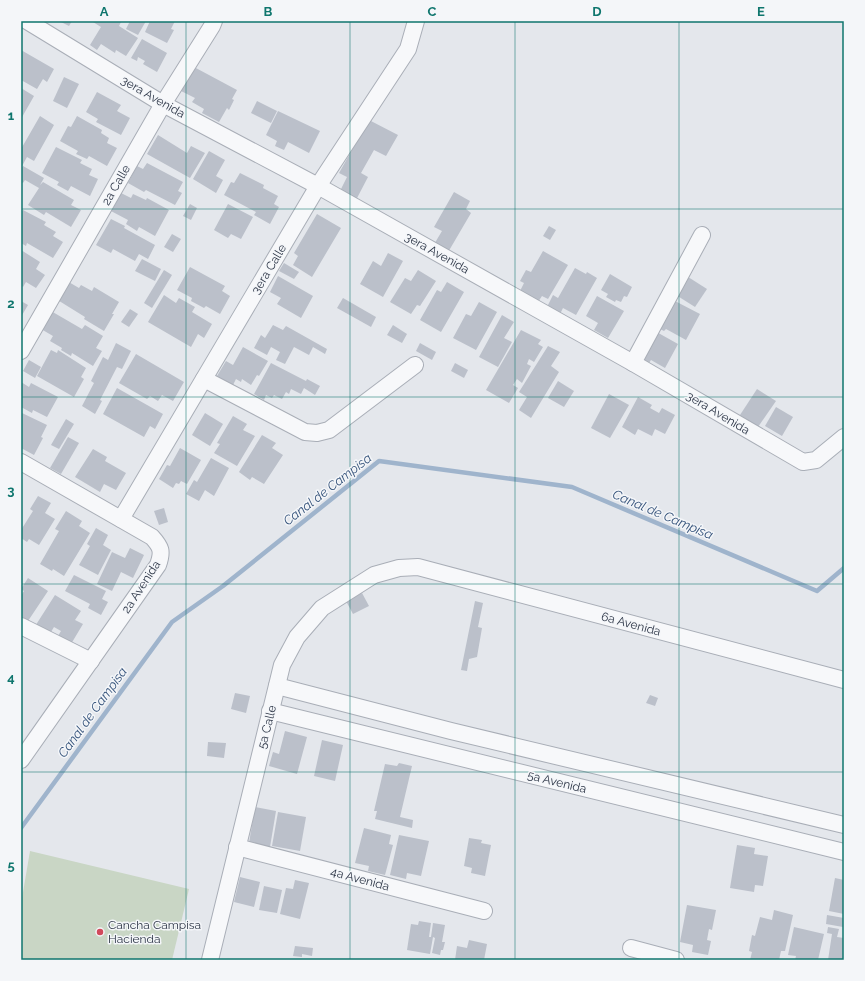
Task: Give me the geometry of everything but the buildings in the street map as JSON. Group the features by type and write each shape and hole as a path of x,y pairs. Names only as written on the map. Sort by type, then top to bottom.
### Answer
{"street":[{"name":"3era Avenida","path":"27,21 163,104 318,186 633,363 803,462 816,460 844,437"},
{"name":"2a Calle","path":"21,351 163,104 214,21"},
{"name":"3era Calle","path":"121,519 318,186 408,49 416,21"},
{"path":"633,363 702,235"},
{"path":"204,379 305,432 317,433 329,430 415,365"},
{"name":"2a Avenida","path":"21,462 152,537 160,546 161,556 158,565 21,760"},
{"name":"6a Avenida","path":"418,567 844,680"},
{"name":"5a Calle","path":"210,960 282,665 297,637 322,608 374,576 399,568 418,567"},
{"path":"21,626 91,661"},
{"name":"5a Avenida","path":"277,686 451,731 844,825"},
{"name":"5a Avenida","path":"270,711 844,852"},
{"path":"447,755 451,731"},
{"path":"681,812 686,788"},
{"name":"4a Avenida","path":"237,847 484,911"},
{"path":"631,948 676,960"}],"green space":[{"name":"Cancha Campisa Hacienda","path":"30,851 189,889 172,960 21,960 21,904"}],"waterway":[{"name":"Canal de Campisa","path":"21,828 172,622 223,586 379,461 572,487 817,591 844,568"}],"place":[{"name":"Cancha Campisa Hacienda","path":"100,932"}]}
